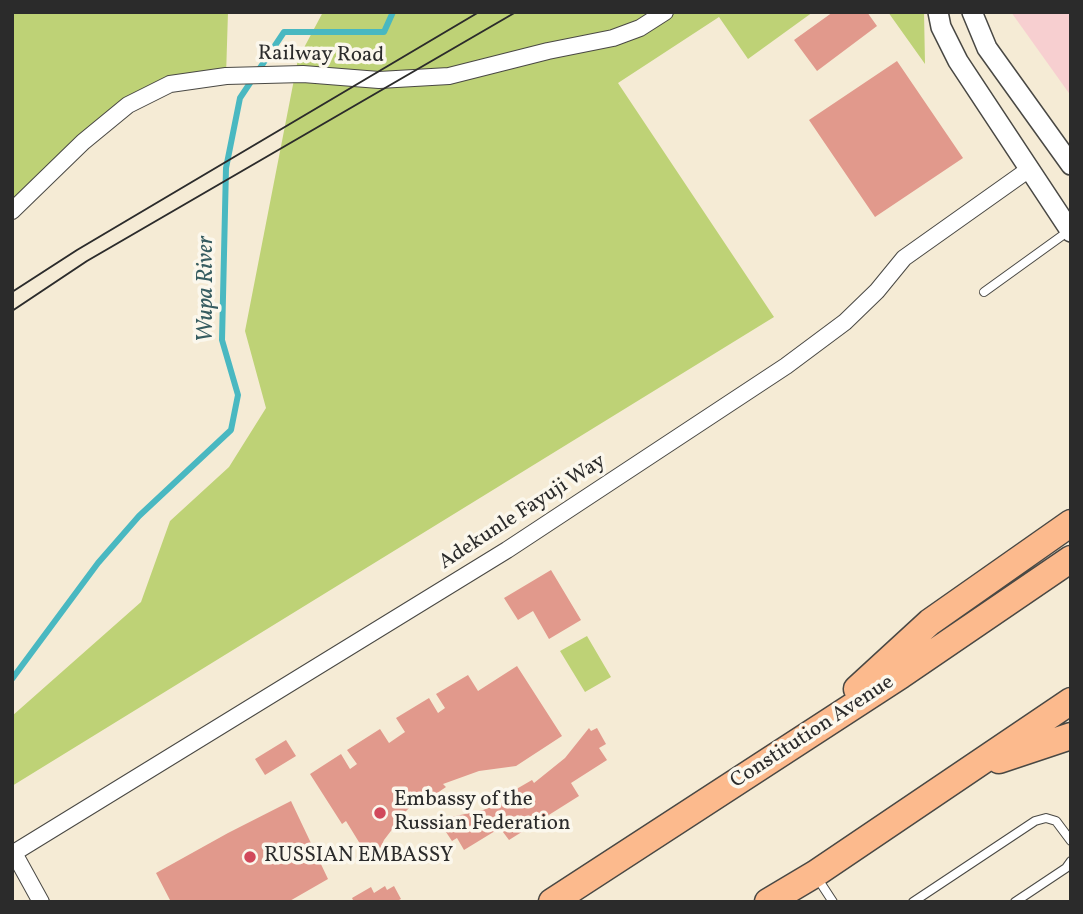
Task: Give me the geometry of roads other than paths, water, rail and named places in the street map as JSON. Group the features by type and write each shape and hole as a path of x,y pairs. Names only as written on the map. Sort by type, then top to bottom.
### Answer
{"main road":[{"path":"801,741 930,621 1071,523"},
{"name":"Constitution Avenue","path":"552,902 801,741 1071,559"},
{"path":"768,902 815,874 1071,701"},
{"path":"970,769 1068,742"}],"street":[{"name":"Railway Road","path":"12,211 83,142 128,105 170,84 226,76 303,74 379,80 449,76 613,38 640,28 665,12"},
{"path":"938,12 941,27 958,61 1070,231"},
{"path":"972,12 987,48 1071,165"},
{"name":"Adekunle Fayuji Way","path":"13,854 507,550 786,366 845,322 877,291 904,258 1028,170"},
{"path":"13,854 41,902"}],"lane":[{"path":"984,292 1070,231"},
{"path":"913,902 1035,821 1046,818 1056,821 1071,841"},
{"path":"1015,902 1066,868 1071,861"},
{"path":"815,874 833,902"}],"waterway":[{"name":"Wupa River","path":"12,679 98,563 139,516 231,430 238,395 222,340 226,168 240,98 284,32 384,32 393,12"}],"tram line":[{"path":"12,292 77,250 479,12"},
{"path":"12,311 87,261 516,12"}],"place":[{"name":"Embassy of the Russian Federation","path":"380,813"},
{"name":"RUSSIAN EMBASSY","path":"250,857"}]}
